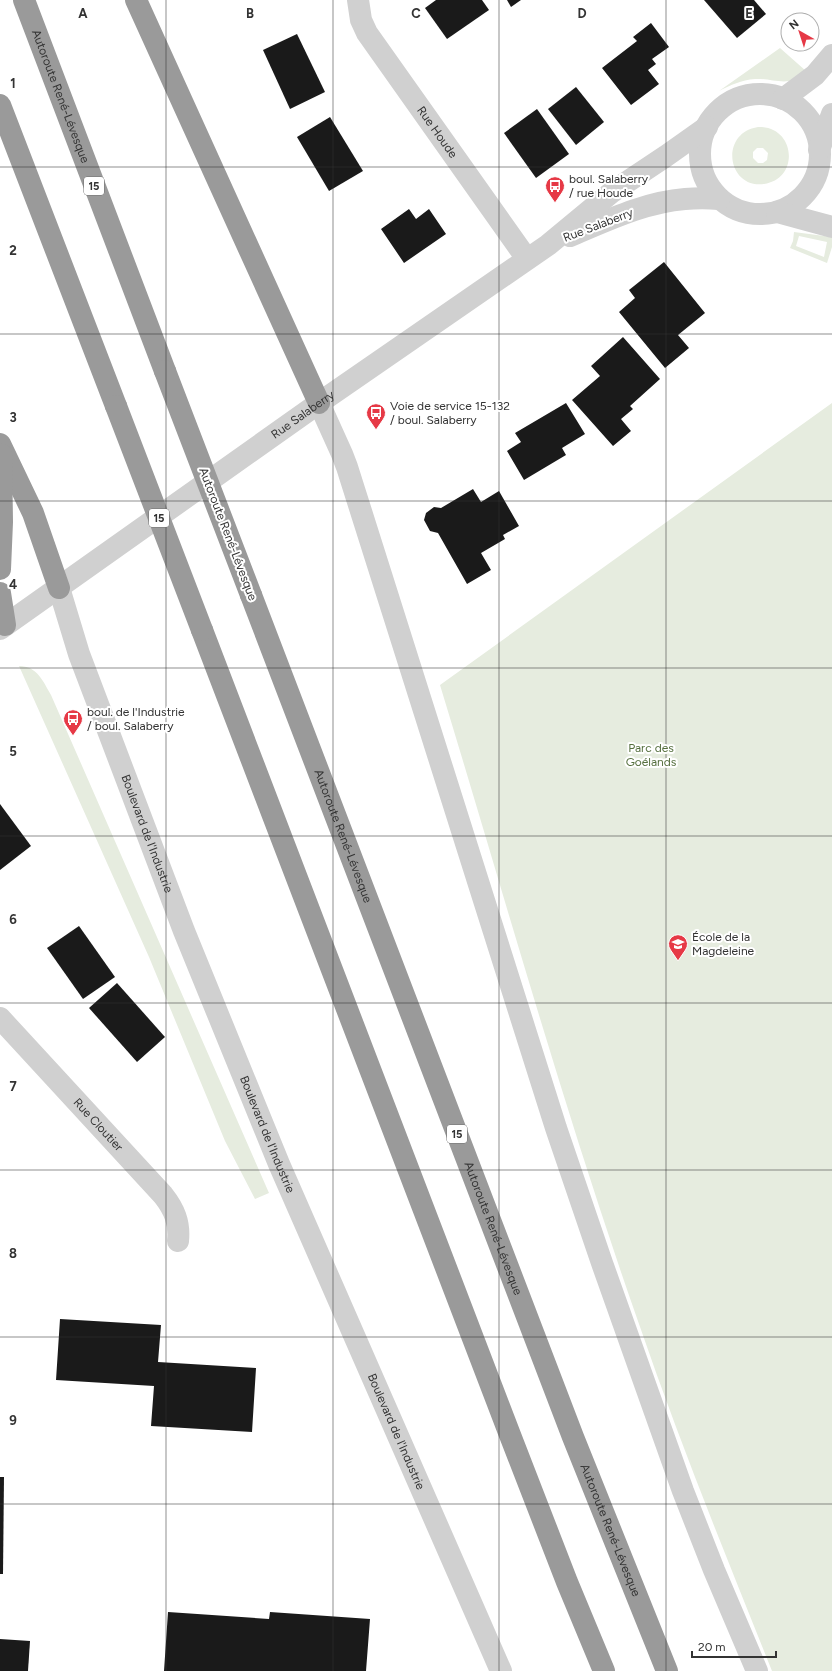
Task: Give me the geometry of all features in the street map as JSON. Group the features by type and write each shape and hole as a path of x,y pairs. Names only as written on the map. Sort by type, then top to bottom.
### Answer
{"highway":[{"name":"Autoroute René-Lévesque","path":"24,0 578,1451 667,1671"},
{"path":"136,0 319,403"},
{"name":"15","path":"0,105 507,1428 567,1582 604,1671"},
{"path":"0,445 33,513 59,588"},
{"path":"0,445 2,522 0,569"},
{"path":"0,593 2,627"}],"street":[{"name":"Rue Houde","path":"358,0 361,20 367,33 527,259"},
{"path":"783,99 815,75 832,55"},
{"path":"826,159 816,134 808,120 797,107 783,99 766,95 740,98 717,112 707,127 701,143 701,169 708,185 719,199 734,208 751,214 768,214 777,212 793,204 806,192 818,168 826,159 832,114"},
{"name":"Rue Salaberry","path":"2,627 319,403 548,245 612,192 707,127"},
{"name":"Rue Salaberry","path":"548,245 624,214 652,206 684,199 719,199"},
{"path":"777,212 832,227"},
{"path":"319,403 347,467 556,1128 602,1263 683,1491 714,1570 757,1671"},
{"name":"Boulevard de l'Industrie","path":"59,588 79,654 184,931 279,1164 500,1671"},
{"name":"Rue Cloutier","path":"0,1018 163,1194 175,1212 178,1222 178,1241"}],"green space":[{"path":"780,48 780,52 785,52 806,71 795,79 789,81 759,79 745,80 719,91"},
{"path":"758,127 771,129 780,135 786,143 789,153 788,164 784,173 776,180 764,184 752,183 742,178 736,170 732,160 733,149 737,139 746,131","holes":["757,148 763,148 768,153 767,160 763,163 758,163 753,158 753,152"]},
{"path":"794,232 832,237 832,247 827,263 790,248 793,241","holes":["799,236 827,242 824,257 796,246"]},
{"name":"Parc des Goélands","path":"832,403 832,1671 772,1671 670,1411 612,1245 536,1006 440,685"},
{"path":"19,666 35,671 51,695 269,1193 255,1199 225,1141 149,957"}],"building":[{"path":"436,0 482,0 489,10 447,39 425,8"},
{"path":"507,0 521,0 511,7"},
{"path":"704,0 754,0 766,14 737,38"},
{"path":"651,23 669,47 652,59 656,64 648,70 659,84 631,105 602,68 637,41 633,37"},
{"path":"297,34 325,92 290,109 263,50"},
{"path":"576,87 604,122 576,145 548,109"},
{"path":"537,109 569,154 536,178 504,133"},
{"path":"330,117 363,171 329,191 297,137"},
{"path":"409,209 416,219 429,209 446,234 404,263 381,229"},
{"path":"664,262 705,313 678,335 689,348 665,368 619,312 635,298 629,290"},
{"path":"623,337 660,379 630,406 633,409 621,419 631,431 613,446 572,400 600,376 591,366"},
{"path":"566,403 585,434 562,448 566,455 524,480 507,451 521,442 515,433"},
{"path":"473,489 481,502 499,491 519,526 503,535 505,539 481,553 491,570 467,584 438,533 430,531 424,520 426,513 434,507 441,508"},
{"path":"0,804 31,846 0,870"},
{"path":"79,926 115,977 83,999 47,948"},
{"path":"117,983 165,1037 137,1062 89,1008"},
{"path":"60,1319 161,1325 158,1362 256,1368 252,1432 151,1426 154,1386 56,1380"},
{"path":"0,1477 4,1477 3,1574 0,1574"},
{"path":"168,1612 269,1619 270,1612 370,1619 366,1671 164,1671"},
{"path":"0,1639 30,1641 28,1671 0,1671"}],"place":[{"name":"boul. Salaberry / rue Houde","path":"555,203"},
{"name":"Voie de service 15-132 / boul. Salaberry","path":"376,430"},
{"name":"boul. de l'Industrie / boul. Salaberry","path":"73,736"},
{"name":"École de la Magdeleine","path":"678,961"}]}
